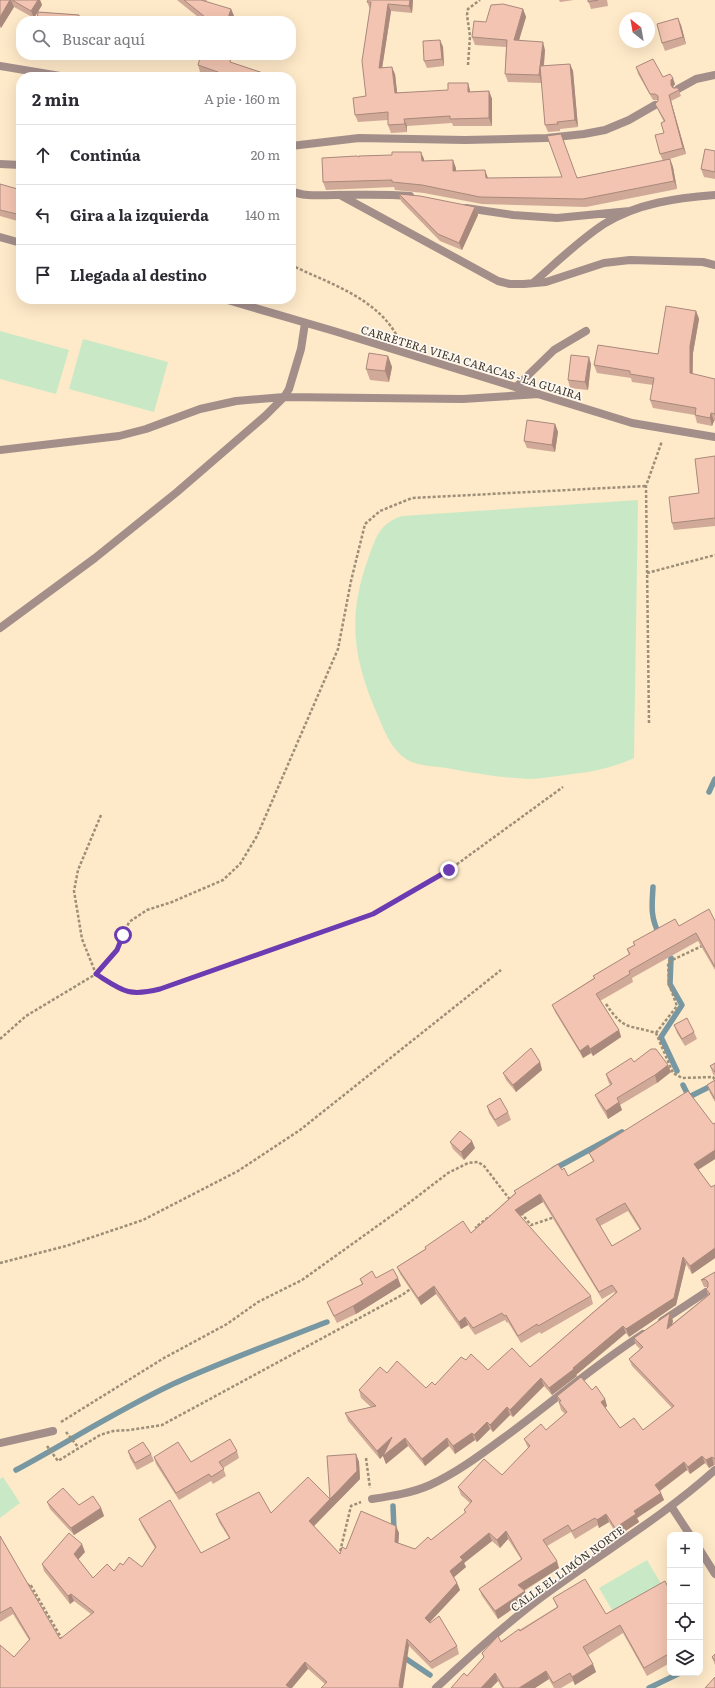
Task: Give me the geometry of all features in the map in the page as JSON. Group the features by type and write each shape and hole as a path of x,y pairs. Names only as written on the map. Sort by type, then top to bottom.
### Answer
{"street":[{"path":"0,66 36,72"},
{"path":"678,89 696,79 715,75"},
{"path":"296,145 359,138 465,140 547,138 584,134 611,127 629,120 655,105"},
{"path":"0,164 16,165"},
{"path":"296,194 380,194 420,197"},
{"path":"340,195 498,281 510,284 546,282 604,263 630,260 703,262 715,265"},
{"path":"533,283 574,247 598,229 630,211 657,202 715,195"},
{"path":"461,206 513,215 557,218 630,211"},
{"path":"0,237 16,242"},
{"name":"CARRETERA VIEJA CARACAS - LA GUAIRA","path":"241,304 632,423 715,437"},
{"path":"0,628 95,558 177,492 265,416 284,397 301,349 305,323"},
{"path":"516,387 554,350 586,331"},
{"path":"0,450 119,436 146,429 200,409 236,400 284,397 463,399 538,394"},
{"path":"372,1499 408,1493 430,1485 454,1473 541,1411 622,1348 706,1292"},
{"path":"0,1442 53,1431"},
{"name":"CALLE EL LIMÓN NORTE","path":"436,1688 501,1630 553,1589 671,1506 715,1470"},
{"path":"671,1506 688,1532"},
{"path":"703,1555 715,1574"}],"path":[{"path":"468,65 470,36 467,15 468,10 480,0"},
{"path":"296,268 346,291 372,307 384,317 393,329 406,353"},
{"path":"649,723 646,486 666,429"},
{"path":"0,1039 26,1016 96,974 117,950 129,922 146,910 172,902 223,880 240,864 257,836 338,649 351,581 365,524 380,511 412,498 646,486"},
{"path":"647,573 715,555"},
{"path":"101,815 78,870 74,891 82,939 96,974 123,991 142,993 160,989 373,914 449,870 563,787"},
{"path":"656,1033 677,1006 669,984 668,962 709,942"},
{"path":"0,1263 66,1246 143,1220 238,1171 300,1130 501,970"},
{"path":"606,1004 615,1018 623,1025 656,1033 673,1073 682,1078 713,1077 715,1080"},
{"path":"53,1431 59,1423 70,1415 164,1358 227,1324 258,1302 302,1280 448,1174 468,1163 478,1162 484,1166 515,1205"},
{"path":"505,1204 510,1200"},
{"path":"519,1210 531,1225 562,1214"},
{"path":"480,1232 476,1227 493,1213"},
{"path":"49,1449 58,1461 78,1447 100,1435 113,1431 162,1425 402,1295 414,1286"},
{"path":"70,1436 78,1447"},
{"path":"338,1559 351,1506 372,1499 366,1458"},
{"path":"24,1587 30,1584 65,1648"}],"green space":[{"path":"0,331 69,350 56,394 0,379"},
{"path":"83,339 168,362 154,412 69,389"},
{"path":"638,500 634,758 614,766 596,770 528,779 497,776 420,764 410,761 401,755 386,734 380,722 363,676 358,657 356,638 355,620 361,580 373,544 383,527 394,519 402,516"},
{"path":"3,1477 20,1503 0,1518 0,1479"},
{"path":"647,1560 663,1587 615,1615 599,1588"}],"building":[{"path":"0,0 10,0 0,17"},
{"path":"12,0 38,0 31,11"},
{"path":"184,0 201,0 231,9 229,16 204,16"},
{"path":"368,0 410,0 409,6 388,4 379,68 392,67 395,93 448,90 448,83 468,83 468,92 489,91 489,118 450,119 450,116 404,119 405,124 388,125 388,112 355,115 353,98 366,96 362,61 371,2 367,2"},
{"path":"503,4 523,9 514,40 543,42 539,75 505,74 507,40 472,37 474,21 486,22 491,5"},
{"path":"38,12 79,15 79,16 38,16"},
{"path":"678,18 683,37 662,43 657,24"},
{"path":"440,40 442,59 424,61 423,41"},
{"path":"653,59 663,77 670,74 673,78 671,80 671,85 673,88 678,88 679,90 669,95 683,148 660,154 655,135 664,133 661,123 665,121 655,104 658,101 658,96 655,94 650,94 636,67"},
{"path":"200,60 230,60 230,62 260,72 218,72 198,65"},
{"path":"570,64 575,120 545,125 540,66"},
{"path":"561,134 577,178 670,159 674,181 583,199 480,197 422,185 392,182 392,180 323,182 322,158 392,155 392,152 421,152 422,161 453,160 453,171 485,170 486,178 562,177 547,136"},
{"path":"705,149 715,151 715,172 701,169"},
{"path":"0,184 16,189 16,214 0,210"},
{"path":"399,194 420,196 475,207 459,243 438,234"},
{"path":"666,306 696,311 690,346 690,373 715,379 715,414 711,413 710,418 695,415 696,408 650,400 654,378 630,374 630,371 594,365 598,345 658,354"},
{"path":"369,353 388,356 385,371 366,369"},
{"path":"571,355 589,357 585,382 568,380"},
{"path":"527,420 555,424 552,445 524,441"},
{"path":"715,456 715,518 672,523 669,497 699,493 695,459"},
{"path":"709,909 715,921 715,967 696,933 629,971 630,974 596,994 619,1030 590,1049 588,1045 580,1051 552,1005 595,978 593,976 630,954 627,949 635,945 633,942 675,919 679,926"},
{"path":"687,1018 694,1032 682,1039 674,1025"},
{"path":"531,1048 540,1062 513,1085 503,1073"},
{"path":"651,1049 656,1049 668,1065 655,1075 617,1098 619,1102 606,1111 595,1095 612,1084 606,1074 631,1058 634,1062"},
{"path":"715,1063 715,1072 710,1066"},
{"path":"715,1080 715,1099 707,1085"},
{"path":"688,1091 713,1124 715,1123 715,1150 694,1164 711,1187 715,1185 715,1248 690,1266 683,1257 674,1298 626,1329 623,1326 573,1368 574,1369 549,1388 541,1378 510,1410 507,1407 490,1425 487,1422 474,1435 472,1433 453,1446 447,1438 422,1459 405,1438 383,1456 392,1437 377,1451 345,1413 376,1406 359,1390 380,1367 387,1373 397,1361 426,1388 432,1382 435,1385 461,1357 466,1360 471,1354 488,1370 512,1348 530,1367 617,1292 612,1285 599,1292 540,1194 515,1210 591,1296 538,1326 537,1324 518,1336 506,1315 504,1316 502,1313 473,1328 465,1317 459,1322 434,1286 418,1298 397,1267 426,1249 425,1247 463,1221 471,1233 516,1193 514,1191 558,1164 562,1170 564,1168 568,1176 594,1161 589,1153","holes":["625,1203 641,1229 612,1246 596,1219"]},
{"path":"500,1098 508,1112 495,1120 487,1106"},
{"path":"460,1131 472,1141 461,1152 450,1142"},
{"path":"393,1269 398,1278 334,1316 327,1302 363,1284 360,1279 372,1271 376,1278"},
{"path":"715,1272 715,1459 712,1457 706,1460 702,1456 688,1467 684,1462 655,1485 661,1493 634,1511 636,1514 615,1528 606,1514 597,1520 595,1518 572,1531 568,1525 543,1540 557,1561 518,1585 525,1591 495,1611 479,1589 522,1559 506,1531 497,1540 489,1533 460,1557 463,1560 450,1571 457,1583 425,1618 430,1623 439,1616 457,1646 430,1662 407,1639 399,1685 400,1688 321,1688 327,1682 305,1662 286,1685 290,1688 0,1688 0,1645 14,1657 30,1639 11,1607 0,1613 0,1536 60,1639 94,1612 71,1594 68,1596 42,1564 69,1533 82,1544 74,1554 93,1578 107,1564 114,1571 120,1563 123,1565 129,1557 142,1567 156,1547 139,1519 170,1500 201,1553 230,1538 216,1514 259,1492 271,1513 308,1477 330,1499 327,1456 356,1454 357,1471 309,1521 340,1554 342,1547 346,1549 361,1511 396,1526 395,1542 415,1549 428,1537 431,1540 466,1512 464,1510 472,1501 458,1487 484,1459 502,1475 530,1446 524,1439 541,1424 546,1430 567,1412 559,1402 561,1401 557,1396 581,1377 592,1390 596,1386 605,1399 601,1402 620,1428 634,1418 643,1430 674,1406 629,1359 643,1347 634,1338 670,1313 667,1329 710,1294 706,1289 708,1287 708,1282 705,1279 701,1280"},
{"path":"230,1439 237,1451 219,1462 224,1469 211,1477 209,1474 176,1493 154,1457 178,1442 191,1462"},
{"path":"143,1442 151,1454 135,1463 128,1451"},
{"path":"63,1488 79,1505 93,1496 101,1508 71,1528 47,1502"},
{"path":"585,1579 606,1614 665,1581 667,1585 667,1655 644,1668 620,1625 583,1647 593,1664 572,1677 570,1673 553,1683 546,1671 519,1688 504,1688 495,1673 481,1688 451,1688 464,1673 467,1676 484,1657 482,1653 498,1636 501,1642 519,1629 520,1631 558,1607 553,1598"},
{"path":"715,1654 715,1661 712,1657"},
{"path":"715,1677 715,1688 705,1688"}],"waterway":[{"path":"709,792 715,779"},
{"path":"653,887 653,916 659,934"},
{"path":"671,958 670,984 682,1005 661,1037 677,1071"},
{"path":"685,1099 715,1084"},
{"path":"683,1085 689,1097"},
{"path":"554,1169 622,1132"},
{"path":"16,1470 113,1415 173,1384 327,1322"},
{"path":"393,1506 394,1530"},
{"path":"402,1656 430,1675"},
{"path":"649,1688 674,1676"}],"route":[{"path":"123,935 117,950 96,974 123,991 142,993 160,989 373,914 449,870"}]}
